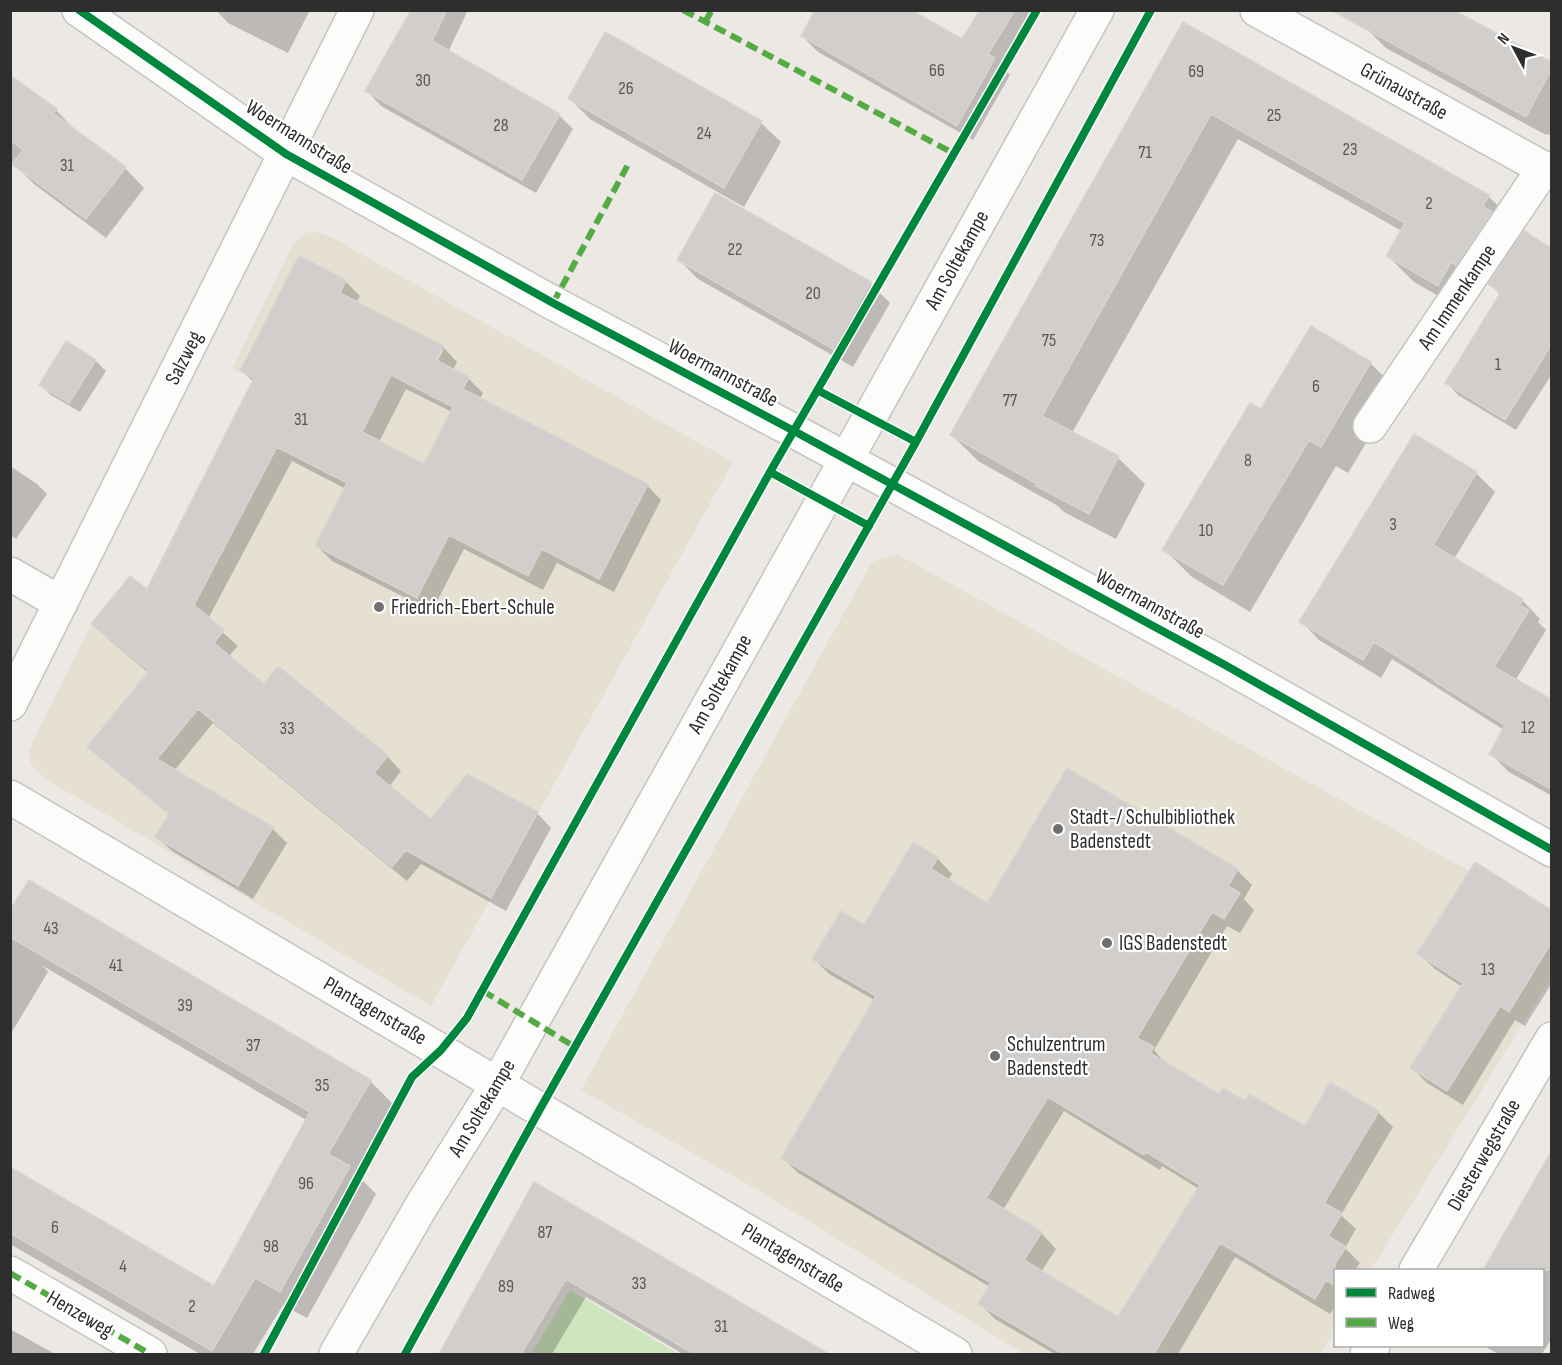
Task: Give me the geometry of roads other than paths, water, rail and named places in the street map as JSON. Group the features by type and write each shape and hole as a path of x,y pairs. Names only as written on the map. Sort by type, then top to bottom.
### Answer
{"street":[{"name":"Woermannstraße","path":"80,10 286,154 553,303 1225,665 1551,850"},
{"name":"Salzweg","path":"10,704 357,10"},
{"name":"Am Soltekampe","path":"336,1354 422,1205 497,1085 1097,10"},
{"name":"Grünaustraße","path":"1257,10 1548,170"},
{"name":"Am Immenkampe","path":"1370,426 1548,170"},
{"path":"10,574 61,603"},
{"name":"Plantagenstraße","path":"10,797 955,1354"},
{"name":"Diesterwegstraße","path":"1417,1269 1551,1039"},
{"name":"Henzeweg","path":"10,1273 150,1354"}],"place":[{"name":"Friedrich-Ebert-Schule","path":"379,607"},
{"name":"Stadt-/ Schulbibliothek Badenstedt","path":"1058,829"},
{"name":"IGS Badenstedt","path":"1107,943"},
{"name":"Schulzentrum Badenstedt","path":"995,1056"}]}
